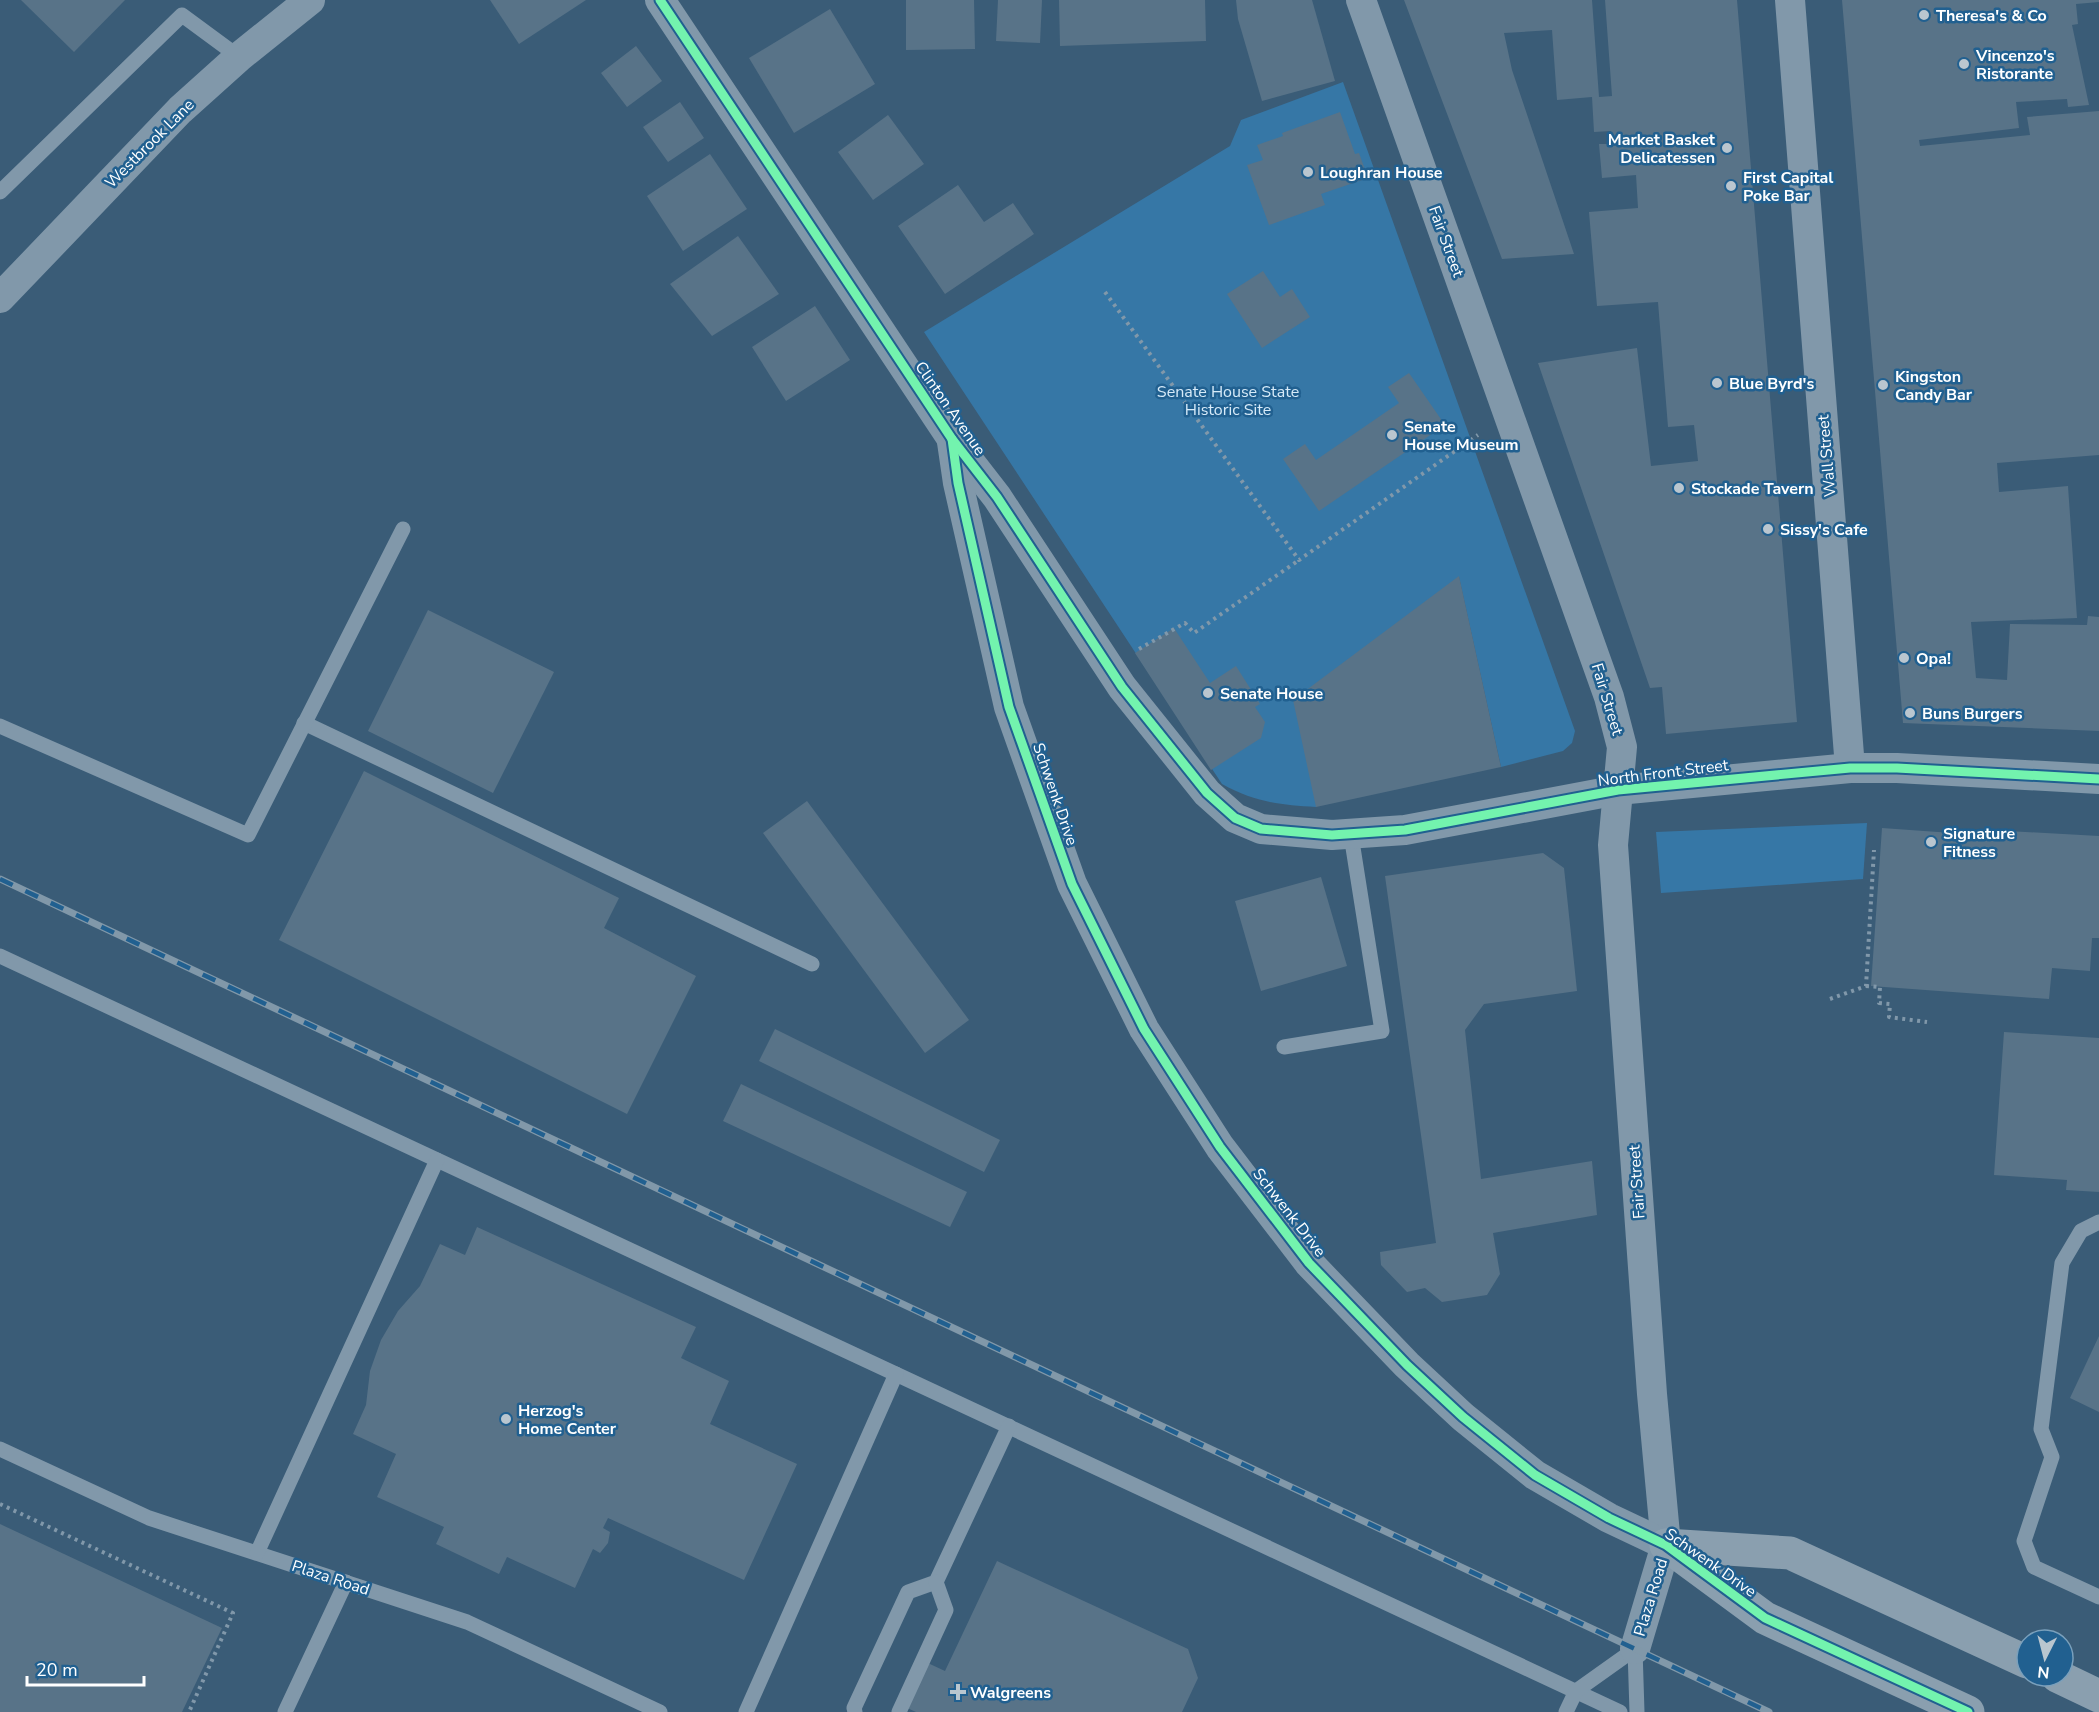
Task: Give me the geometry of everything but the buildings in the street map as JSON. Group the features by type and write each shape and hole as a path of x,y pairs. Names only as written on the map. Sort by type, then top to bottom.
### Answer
{"street":[{"name":"Westbrook Lane","path":"4,286 180,110 239,57 310,0"},
{"name":"Clinton Avenue","path":"660,0 952,439 997,497 1122,687 1207,793 1235,818"},
{"name":"Fair Street","path":"1361,0 1609,697 1622,747 1613,845 1652,1394 1666,1545"},
{"name":"Wall Street","path":"1790,0 1850,768"},
{"name":"Schwenk Drive","path":"952,439 958,483 1009,706 1071,884 1144,1029 1214,1137 1309,1263 1407,1365 1463,1417 1534,1475 1609,1518 1666,1545 1765,1618 1968,1712"},
{"name":"North Front Street","path":"1235,818 1262,829 1332,835 1406,830 1618,790 1850,768 1897,768 2099,779"},
{"name":"Schwenk Drive","path":"1666,1545 1790,1553 2015,1656"},
{"name":"Plaza Road","path":"1635,1649 1666,1545"},
{"path":"2075,1685 2099,1696"}],"lane":[{"path":"0,192 182,15 239,57"},
{"path":"0,726 248,835 403,529"},
{"path":"304,723 812,964"},
{"path":"1284,1047 1382,1031 1352,834"},
{"path":"0,956 1620,1712"},
{"path":"257,1553 437,1160"},
{"path":"2099,1222 2080,1231 2061,1263 2041,1429 2052,1457 2025,1541 2034,1567 2099,1597"},
{"path":"746,1712 896,1374"},
{"path":"899,1712 946,1610 936,1582 1009,1426"},
{"name":"Plaza Road","path":"0,1449 149,1518 467,1622 660,1712"},
{"path":"285,1712 346,1582"},
{"path":"855,1712 854,1708 908,1592 936,1582"},
{"name":"Plaza Road","path":"1566,1712 1576,1691 1635,1649"},
{"name":"Plaza Road","path":"1635,1649 1637,1712"}],"path":[{"path":"1106,292 1299,560"},
{"path":"1135,653 1139,648 1185,622 1194,633 1478,435"},
{"path":"1866,986 1875,850"},
{"path":"1830,999 1866,986 1880,987 1879,1003 1890,1004 1889,1017 1927,1022"},
{"path":"0,1504 234,1613 189,1712"}],"green space":[{"name":"Senate House State Historic Site","path":"1343,82 1575,731 1572,743 1563,751 1501,767 1459,577 1316,807 1268,802 1245,795 1222,784 924,332 1230,146 1241,120"},
{"path":"1867,823 1863,879 1661,893 1656,832"}],"railway":[{"path":"0,879 1769,1712"}],"cycle path":[{"path":"660,0 952,439 997,497 1122,687 1207,793 1235,818 1261,829 1332,835 1405,830 1618,790 1850,768 1897,768 2099,779"},
{"path":"952,439 958,483 1009,707 1072,884 1144,1029 1220,1147 1309,1263 1407,1365 1463,1417 1535,1475 1609,1518 1666,1545 1765,1618 1968,1712"}],"place":[{"name":"Theresa's & Co","path":"1924,15"},
{"name":"Vincenzo's Ristorante","path":"1964,64"},
{"name":"Market Basket Delicatessen","path":"1727,148"},
{"name":"Loughran House","path":"1308,172"},
{"name":"First Capital Poke Bar","path":"1731,186"},
{"name":"Blue Byrd's","path":"1717,383"},
{"name":"Kingston Candy Bar","path":"1883,385"},
{"name":"Senate House Museum","path":"1392,435"},
{"name":"Stockade Tavern","path":"1679,488"},
{"name":"Sissy's Cafe","path":"1768,529"},
{"name":"Opa!","path":"1904,658"},
{"name":"Senate House","path":"1208,693"},
{"name":"Buns Burgers","path":"1910,713"},
{"name":"Signature Fitness","path":"1931,842"},
{"name":"Herzog's Home Center","path":"506,1419"},
{"name":"Walgreens","path":"958,1692"}]}
